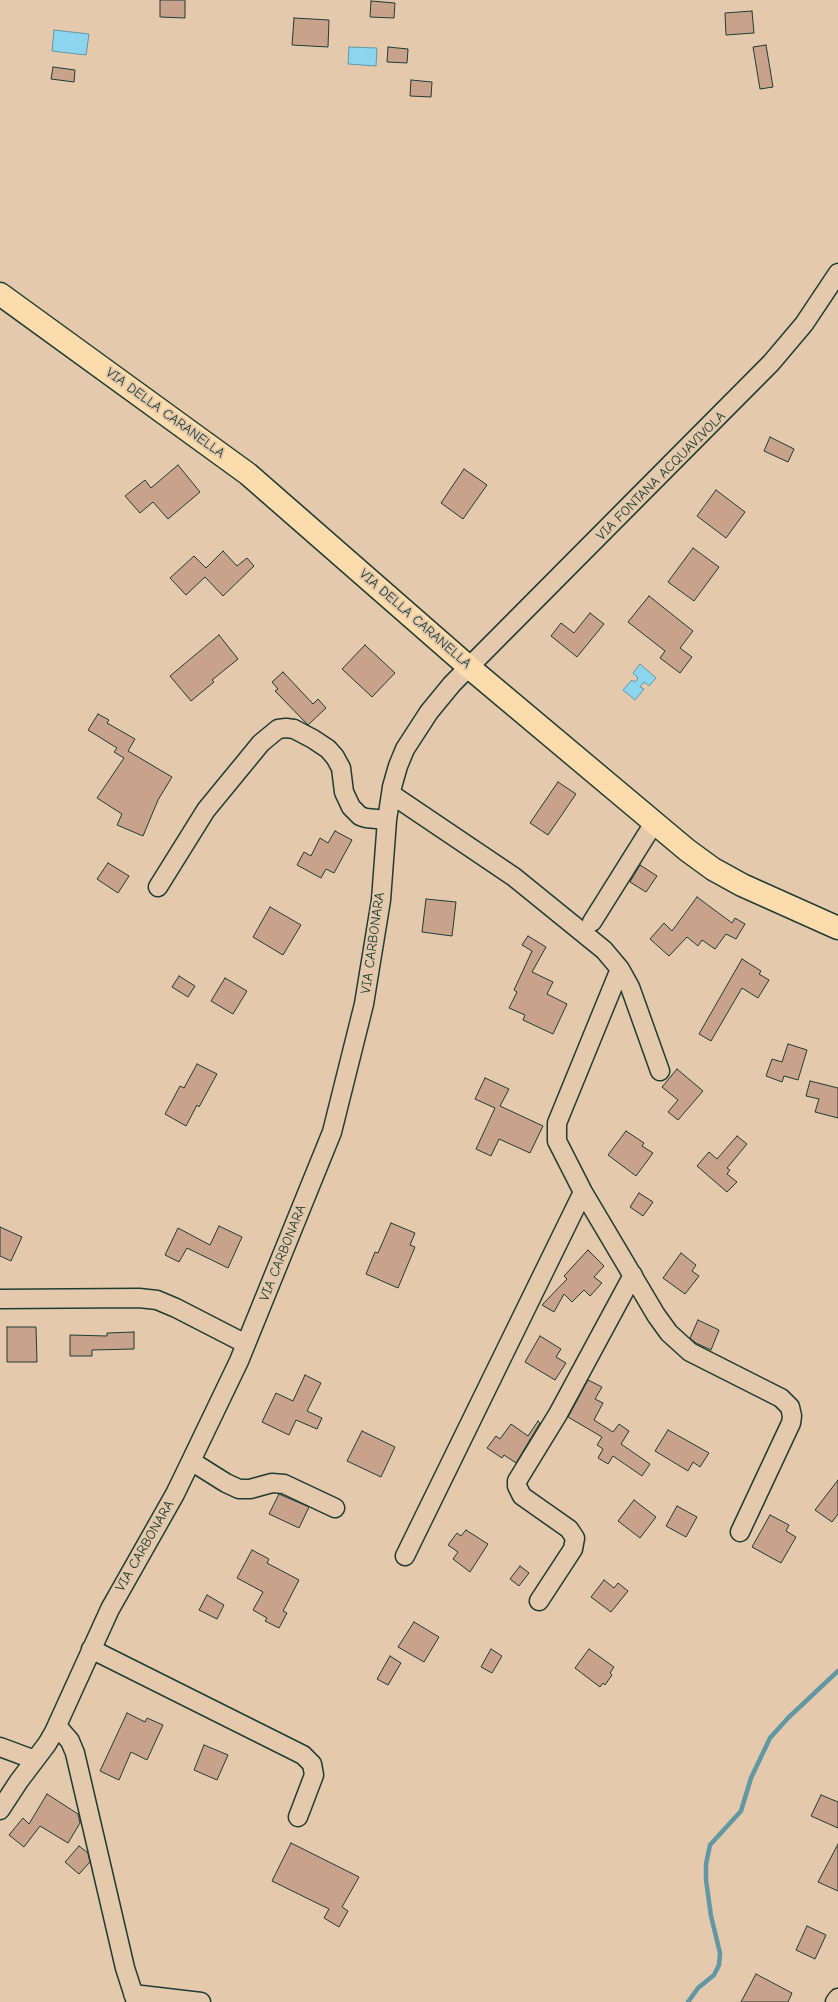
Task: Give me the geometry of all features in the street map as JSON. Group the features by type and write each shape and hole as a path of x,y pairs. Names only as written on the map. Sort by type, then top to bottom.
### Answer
{"main road":[{"name":"VIA DELLA CARANELLA","path":"0,294 248,474 470,668 687,850 723,874 758,892 838,928"}],"street":[{"name":"VIA FONTANA ACQUAVIVOLA","path":"470,668 759,376 799,330 838,272"},
{"name":"VIA CARBONARA","path":"0,1810 47,1744 57,1726 91,1649 121,1587 175,1494 246,1344 332,1132 364,1004 381,900 387,820 391,794 399,762 415,732 442,695 470,668"},
{"path":"158,887 206,810 261,743 278,729 294,729 313,738 328,749 335,757 341,768 344,792 351,807 360,816 387,820"},
{"path":"391,794 514,877 604,950 620,969 630,987 660,1071"},
{"path":"592,922 654,823"},
{"path":"620,969 556,1128 558,1147 660,1321 680,1343 698,1356 788,1403 792,1416 791,1422 740,1532"},
{"path":"405,1556 583,1192"},
{"path":"539,1601 573,1549 575,1538 569,1529 522,1496 517,1486 517,1481 556,1418 633,1276"},
{"path":"0,1299 140,1298 157,1300 176,1308 246,1344"},
{"path":"191,1461 226,1483 239,1489 250,1489 278,1482 296,1488 336,1508"},
{"path":"91,1649 303,1755 312,1764 314,1775 298,1817"},
{"path":"57,1726 70,1740 75,1753 134,1998 201,2002"},
{"path":"0,1747 35,1760"},
{"path":"835,2002 838,1998"}],"water":[{"path":"54,30 89,34 86,55 52,51"},
{"path":"349,47 377,48 376,66 348,64"},
{"path":"640,664 656,678 649,686 644,682 640,687 644,689 635,700 623,690 632,680 635,682 638,678 633,673"}],"building":[{"path":"160,0 185,0 185,18 160,17"},
{"path":"371,1 395,3 394,18 370,17"},
{"path":"752,11 754,33 726,35 725,13"},
{"path":"294,18 329,20 328,47 292,45"},
{"path":"766,45 773,87 760,89 753,47"},
{"path":"388,47 408,49 407,63 387,62"},
{"path":"53,67 75,70 74,82 51,79"},
{"path":"411,80 432,82 431,97 410,96"},
{"path":"770,437 794,449 788,462 764,451"},
{"path":"178,465 200,492 168,519 153,502 140,513 125,496 145,480 151,488"},
{"path":"464,469 487,485 463,519 441,503"},
{"path":"716,490 745,512 726,538 697,516"},
{"path":"693,548 719,567 694,601 668,582"},
{"path":"223,551 237,566 247,558 254,566 223,596 205,577 186,595 170,578 194,556 206,568"},
{"path":"649,596 693,631 680,648 692,657 680,673 660,658 665,651 628,622"},
{"path":"590,613 604,624 577,657 551,636 561,623 574,633"},
{"path":"219,635 238,659 212,680 214,682 191,701 170,676"},
{"path":"365,645 395,673 372,697 342,669"},
{"path":"283,672 313,704 318,699 326,708 308,725 275,691 278,689 272,682"},
{"path":"98,714 109,720 107,723 135,739 128,751 172,777 158,800 143,836 117,825 122,814 97,798 124,758 114,752 117,748 88,730"},
{"path":"558,782 576,794 548,835 530,823"},
{"path":"335,831 352,840 334,873 326,869 321,878 297,865 304,852 311,856 320,838 328,843"},
{"path":"108,863 129,876 118,893 97,879"},
{"path":"640,865 657,876 646,892 630,882"},
{"path":"697,897 732,923 735,918 745,924 736,939 726,934 715,949 702,940 698,946 687,937 669,956 650,939 664,923 672,931"},
{"path":"426,899 456,902 452,936 422,932"},
{"path":"270,907 301,925 283,955 253,937"},
{"path":"528,936 546,947 532,972 553,982 547,994 567,1004 553,1034 523,1020 525,1015 509,1008 517,992 514,990 532,951 522,945"},
{"path":"742,959 761,971 759,974 769,980 758,998 742,988 711,1041 699,1034"},
{"path":"179,976 195,986 188,997 172,987"},
{"path":"225,978 247,991 233,1014 211,1001"},
{"path":"788,1044 807,1050 798,1080 784,1076 782,1082 766,1076 772,1059 782,1062"},
{"path":"197,1064 217,1074 199,1107 197,1105 186,1126 165,1114 180,1086 184,1088"},
{"path":"677,1069 703,1091 678,1120 668,1112 678,1100 662,1087"},
{"path":"485,1078 509,1089 500,1106 543,1126 530,1153 499,1139 491,1156 476,1149 495,1108 475,1099"},
{"path":"810,1081 838,1088 838,1118 815,1112 819,1099 806,1096"},
{"path":"626,1131 644,1143 642,1146 653,1153 636,1176 608,1155"},
{"path":"737,1136 747,1144 727,1168 730,1170 727,1174 737,1182 727,1192 697,1166 709,1152 717,1159"},
{"path":"639,1193 653,1202 643,1216 630,1207"},
{"path":"391,1223 415,1233 410,1245 415,1247 398,1288 366,1274 375,1252 378,1253"},
{"path":"219,1226 242,1237 228,1268 187,1248 179,1262 165,1255 178,1228 210,1245"},
{"path":"0,1227 22,1237 11,1261 0,1256"},
{"path":"588,1250 604,1266 594,1277 602,1283 590,1296 584,1290 572,1302 564,1294 554,1312 542,1305 567,1279 564,1276"},
{"path":"681,1253 696,1265 692,1271 699,1276 685,1294 663,1278"},
{"path":"698,1320 719,1330 711,1350 696,1343 690,1338"},
{"path":"7,1327 36,1327 37,1362 7,1362"},
{"path":"134,1332 134,1349 92,1350 92,1356 70,1356 70,1335 107,1336 107,1333"},
{"path":"540,1336 561,1349 556,1357 566,1363 555,1380 525,1362"},
{"path":"305,1375 321,1383 307,1411 322,1418 317,1429 296,1420 289,1435 262,1422 276,1393 293,1401"},
{"path":"588,1380 602,1387 595,1399 603,1403 594,1420 613,1432 619,1424 629,1431 621,1444 650,1464 642,1476 613,1456 608,1464 598,1458 603,1449 597,1445 602,1437 568,1417"},
{"path":"538,1421 540,1423 516,1463 504,1455 502,1458 487,1448 496,1436 500,1439 511,1424 528,1436"},
{"path":"668,1430 709,1453 700,1467 693,1462 688,1471 655,1451"},
{"path":"362,1431 395,1447 381,1477 347,1461"},
{"path":"838,1480 838,1514 832,1522 815,1510"},
{"path":"279,1494 309,1507 299,1528 269,1514"},
{"path":"634,1500 656,1517 640,1538 618,1521"},
{"path":"677,1506 697,1517 686,1537 666,1526"},
{"path":"770,1515 789,1525 786,1531 796,1537 781,1563 752,1547"},
{"path":"466,1530 488,1544 470,1572 453,1559 458,1552 448,1545 457,1533 461,1536"},
{"path":"252,1550 269,1559 267,1563 299,1580 283,1611 287,1613 279,1628 265,1621 267,1618 253,1610 263,1592 237,1578"},
{"path":"520,1566 529,1573 519,1586 510,1579"},
{"path":"604,1580 614,1588 618,1583 628,1591 611,1612 591,1597"},
{"path":"207,1595 224,1605 217,1619 199,1610"},
{"path":"414,1622 439,1637 424,1662 398,1647"},
{"path":"491,1649 502,1656 492,1673 481,1667"},
{"path":"589,1649 614,1667 610,1673 612,1675 605,1685 603,1683 600,1687 575,1668"},
{"path":"390,1656 401,1663 388,1685 377,1679"},
{"path":"127,1713 145,1722 147,1718 163,1725 147,1760 131,1752 119,1780 100,1771"},
{"path":"204,1745 228,1755 217,1780 194,1770"},
{"path":"47,1794 78,1814 80,1823 68,1843 40,1826 24,1847 9,1835 23,1818 29,1824"},
{"path":"821,1795 838,1802 838,1828 811,1816"},
{"path":"291,1843 359,1877 342,1907 348,1911 339,1927 324,1918 329,1909 272,1881"},
{"path":"838,1844 838,1891 818,1882"},
{"path":"79,1846 88,1853 90,1862 79,1874 65,1862"},
{"path":"807,1926 826,1935 815,1959 796,1950"},
{"path":"756,1974 792,1993 788,2002 741,2002"}],"waterway":[{"path":"688,2002 698,1988 714,1975 719,1965 720,1953 711,1916 706,1880 706,1864 710,1845 741,1811 751,1778 770,1738 788,1718 838,1671"}]}
